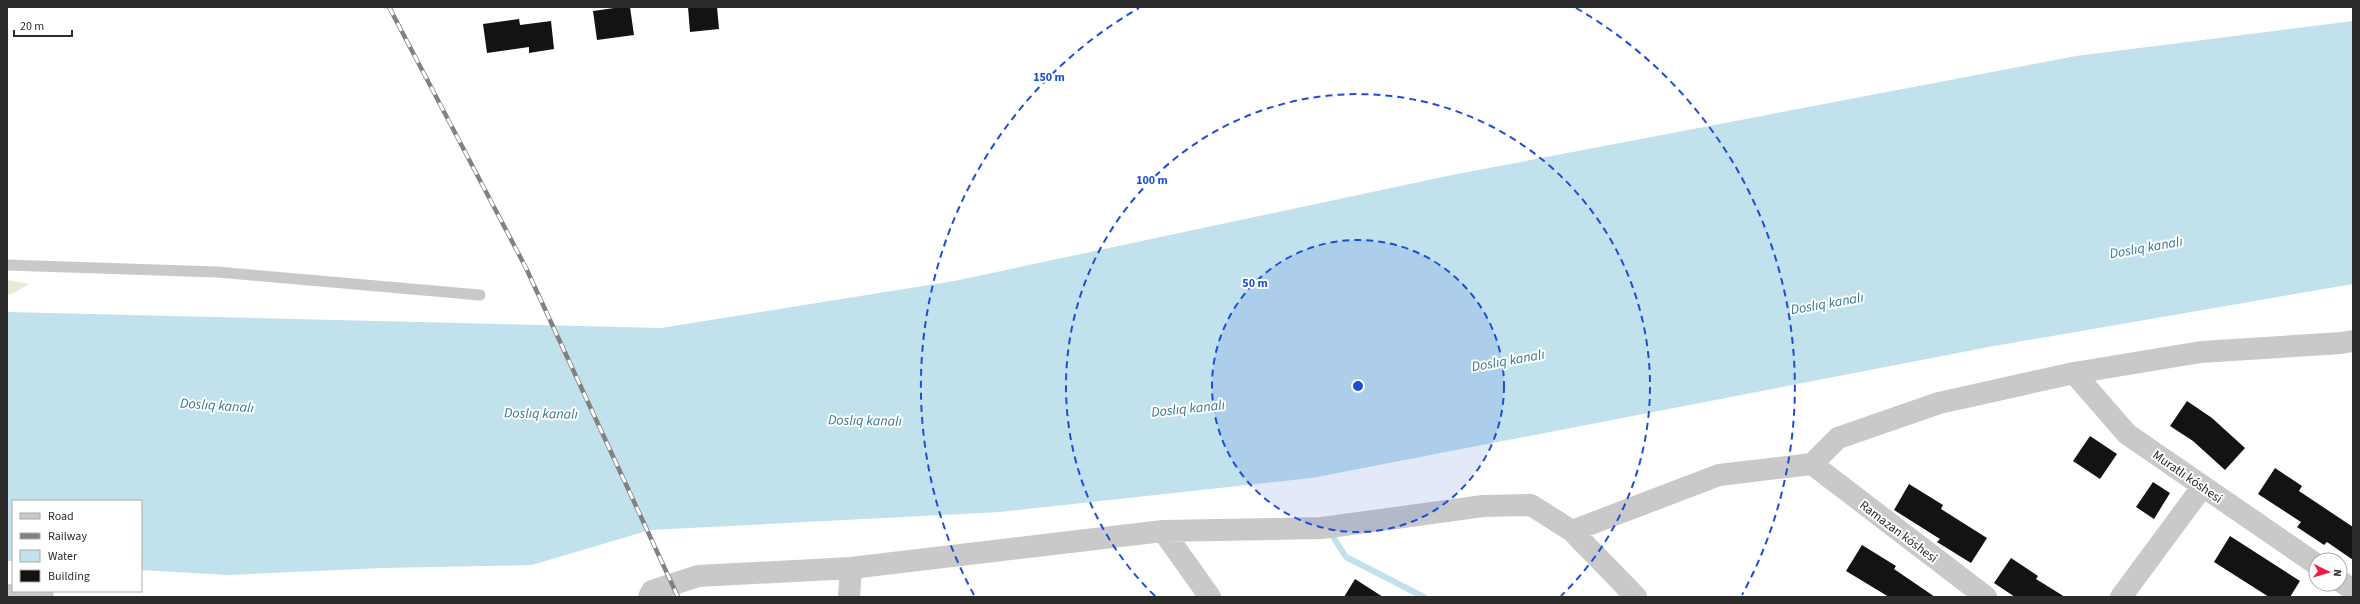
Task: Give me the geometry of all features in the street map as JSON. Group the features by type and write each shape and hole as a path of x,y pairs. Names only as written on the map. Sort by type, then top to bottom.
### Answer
{"street":[{"path":"1572,531 1719,475 1812,464 1838,438 1939,403 2074,373 2201,352 2342,343 2353,341"},
{"name":"Muratlı kóshesi","path":"2074,373 2127,434 2308,559"},
{"name":"Ramazan kóshesi","path":"1812,464 1986,597"},
{"path":"2121,597 2202,486"},
{"path":"649,597 652,591 698,576 851,568 1163,531 1322,528 1483,506 1531,505 1572,531 1636,597"},
{"path":"1163,531 1210,597"},
{"path":"849,597 851,568"},
{"path":"7,595 43,597"}],"lane":[{"path":"7,265 217,272 480,295"}],"green space":[{"path":"7,280 29,284 14,293 7,295"}],"water":[{"name":"Doslıq kanalı","path":"2353,21 2353,284 1994,346 1312,478 1000,512 650,530 532,565 382,568 227,575 142,570 142,500 12,500 12,561 7,561 7,312 661,328 954,281 1452,175 2076,56"}],"building":[{"path":"630,7 634,35 597,40 593,11"},
{"path":"688,7 717,7 719,29 690,32"},
{"path":"519,19 520,25 551,21 554,49 529,53 529,47 487,53 483,24"},
{"path":"2187,401 2212,418 2245,448 2225,470 2193,441 2170,426"},
{"path":"2090,436 2117,454 2100,479 2073,461"},
{"path":"2275,468 2302,486 2299,491 2353,527 2353,560 2348,557 2348,552 2341,552 2327,542 2324,545 2297,527 2301,522 2258,494"},
{"path":"2153,482 2170,493 2154,519 2136,507"},
{"path":"1909,484 1943,505 1941,509 1987,538 1971,563 1937,542 1940,539 1894,510"},
{"path":"2230,536 2300,581 2290,597 2269,597 2214,562"},
{"path":"1862,545 1896,566 1894,569 1935,597 1889,597 1846,571"},
{"path":"2011,558 2038,576 2036,579 2065,597 2015,597 1994,583"},
{"path":"1355,579 1383,597 1344,597"}],"waterway":[{"path":"1330,532 1346,557 1424,597"}],"railway":[{"path":"389,7 526,268 678,597"}]}
